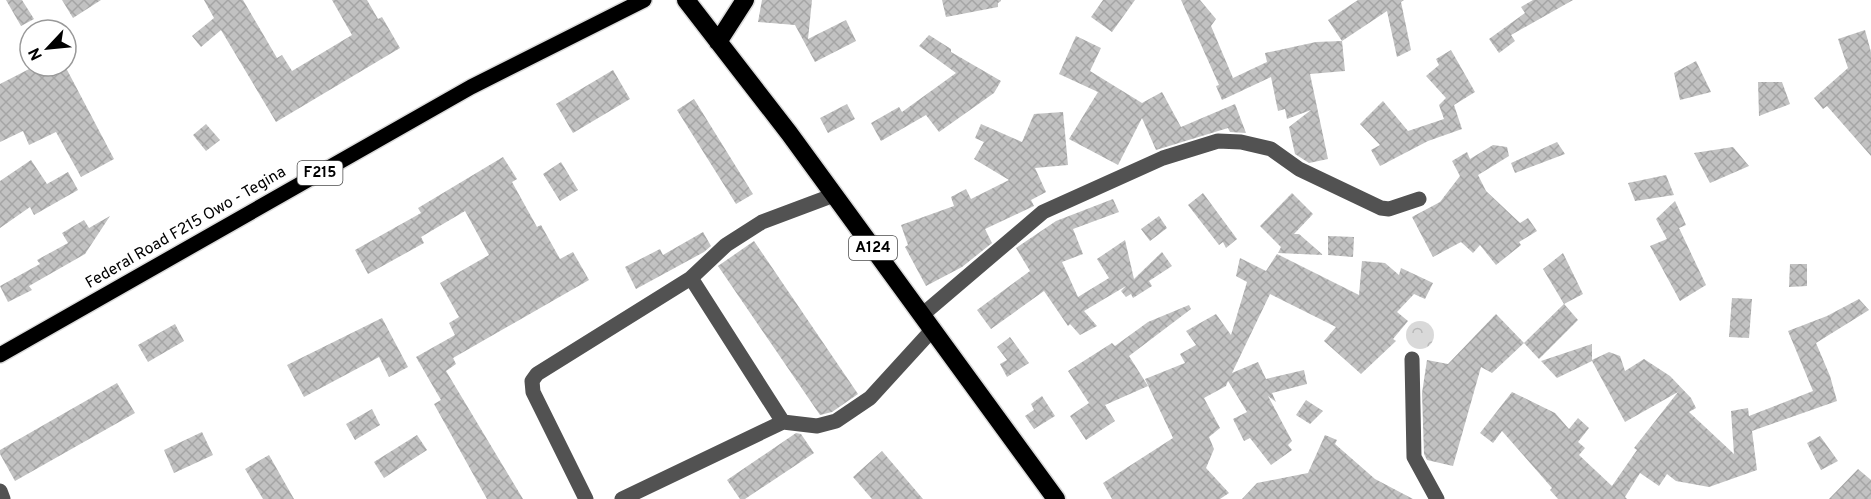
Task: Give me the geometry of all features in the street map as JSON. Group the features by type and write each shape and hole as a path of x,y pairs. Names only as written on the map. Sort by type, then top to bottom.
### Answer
{"highway":[{"name":"A124","path":"686,0 834,195 1056,499"},
{"path":"718,42 745,0"}],"main road":[{"name":"Federal Road F215 Owo - Tegina","path":"0,355 471,87 644,0"}],"street":[{"path":"622,499 783,422 817,426 836,421 870,398 927,322 1043,212 1163,158 1218,141 1265,147 1299,169 1381,208 1389,209 1419,200"},
{"path":"586,499 533,392 532,381 537,374 691,278 726,245 762,222 834,195"},
{"path":"691,278 783,422"},
{"path":"1412,359 1414,457 1437,499"}],"green space":[{"path":"1420,321 1430,325 1434,335 1430,345 1420,349 1410,345 1406,335 1410,325"}],"building":[{"path":"6,0 22,0 33,18 18,18 18,21"},
{"path":"62,0 101,0 73,18"},
{"path":"204,0 243,0 277,58 282,55 292,71 352,35 332,0 367,0 378,19 382,17 400,48 276,122 221,30 201,47 192,36 214,18"},
{"path":"762,0 812,0 808,39 846,20 856,41 815,62 795,25 758,22"},
{"path":"942,0 1001,1 998,7 946,17"},
{"path":"1103,0 1135,0 1112,32 1091,17"},
{"path":"1181,0 1200,0 1216,19 1211,26 1233,78 1267,62 1265,53 1316,42 1342,41 1345,71 1310,74 1328,159 1309,163 1295,154 1289,127 1311,110 1287,119 1285,109 1278,111 1271,77 1222,100 1216,86 1219,85"},
{"path":"1358,0 1404,0 1401,2 1411,50 1397,57 1387,11 1342,41 1328,20"},
{"path":"1533,0 1573,0 1511,35 1515,41 1499,53 1489,39 1525,13 1521,7"},
{"path":"1865,30 1871,52 1871,156 1827,106 1823,109 1814,98 1848,68 1838,39"},
{"path":"929,35 951,49 951,52 1001,81 994,93 939,132 926,115 881,141 871,123 899,107 902,112 956,73 919,46"},
{"path":"1076,36 1101,48 1090,71 1142,103 1162,92 1181,127 1235,104 1246,133 1230,132 1228,128 1156,150 1142,118 1118,165 1069,139 1098,92 1059,74"},
{"path":"1451,50 1475,92 1454,105 1462,129 1428,141 1380,166 1371,150 1380,145 1360,124 1383,101 1408,131 1444,119 1439,105 1446,98 1426,76 1439,65 1436,59"},
{"path":"1696,61 1711,92 1680,100 1674,73"},
{"path":"613,70 630,99 573,133 556,104"},
{"path":"18,75 18,78 71,78 114,159 81,177 56,132 29,145 23,131 0,142 0,84"},
{"path":"1758,82 1782,82 1790,104 1759,116"},
{"path":"694,99 753,194 736,204 677,110"},
{"path":"847,104 855,119 828,133 820,118"},
{"path":"1063,112 1068,165 1035,168 1046,192 1031,200 1034,206 985,229 992,243 962,267 926,286 905,247 908,245 901,225 954,206 951,197 966,189 971,199 1009,180 974,159 984,142 975,138 981,124 1022,142 1034,114"},
{"path":"206,124 220,140 206,151 193,135"},
{"path":"1557,142 1565,154 1515,173 1511,163"},
{"path":"1493,145 1507,147 1509,156 1478,175 1486,191 1520,223 1528,218 1537,231 1519,242 1521,245 1496,265 1480,245 1473,253 1461,242 1433,257 1412,217 1440,202 1460,176 1452,161 1467,152 1470,159"},
{"path":"1733,147 1749,166 1710,183 1694,153"},
{"path":"503,157 517,179 512,182 537,227 541,225 560,259 573,252 589,280 453,358 456,364 446,371 523,499 487,499 434,404 441,400 416,357 455,335 449,323 459,317 440,283 489,255 465,211 421,237 424,243 368,274 355,250 421,213 418,208"},
{"path":"31,160 47,184 68,172 78,190 34,215 30,207 0,228 0,181"},
{"path":"561,162 578,190 560,201 543,174"},
{"path":"1666,175 1674,195 1635,201 1628,183"},
{"path":"1203,193 1237,239 1226,248 1223,242 1219,245 1188,205"},
{"path":"1292,193 1313,214 1294,234 1299,234 1323,255 1278,253 1281,247 1260,226"},
{"path":"1113,199 1119,212 1073,229 1083,254 1062,262 1078,297 1109,278 1097,259 1125,240 1134,279 1162,252 1172,266 1149,281 1152,286 1133,298 1131,294 1126,297 1121,291 1126,286 1084,311 1097,326 1080,335 1070,324 1068,326 1044,291 991,329 977,310 1030,271 1016,248 1056,221"},
{"path":"1675,201 1686,225 1679,228 1706,285 1680,301 1650,246 1667,239 1656,219"},
{"path":"110,216 85,254 29,286 32,290 8,302 0,286 40,264 37,260 68,243 62,233 84,220 89,228"},
{"path":"1159,216 1167,228 1150,241 1141,229"},
{"path":"703,232 711,246 704,252 636,289 625,267 660,249 663,255"},
{"path":"1328,236 1354,237 1353,257 1328,255"},
{"path":"754,241 858,394 832,412 820,415 718,266"},
{"path":"1563,253 1583,294 1564,304 1543,269"},
{"path":"1277,254 1359,295 1362,261 1385,263 1399,275 1401,268 1433,283 1425,299 1414,294 1397,312 1408,321 1393,339 1396,341 1361,374 1324,341 1336,327 1270,294 1232,373 1258,362 1266,379 1304,370 1307,384 1272,393 1276,402 1268,396 1292,441 1288,445 1292,450 1271,465 1250,438 1244,441 1233,419 1247,412 1228,381 1226,386 1204,398 1220,428 1209,437 1214,449 1206,468 1229,493 1220,499 1112,499 1103,483 1173,438 1145,379 1185,363 1180,354 1196,345 1186,331 1216,314 1231,335 1247,282 1236,276 1240,258 1266,271"},
{"path":"1790,264 1807,264 1807,286 1789,287"},
{"path":"1732,298 1752,299 1749,338 1729,337"},
{"path":"1859,299 1869,310 1816,343 1830,376 1837,401 1752,431 1757,470 1709,487 1676,481 1667,474 1659,486 1640,473 1625,497 1627,499 1558,499 1550,490 1552,488 1502,431 1493,443 1480,433 1512,392 1555,413 1569,429 1578,418 1589,428 1578,442 1585,448 1579,455 1612,486 1637,450 1634,448 1678,392 1625,422 1592,361 1557,378 1541,361 1592,344 1592,360 1609,352 1620,356 1625,371 1644,359 1670,376 1691,398 1696,408 1689,412 1734,454 1731,411 1748,408 1749,416 1813,391 1788,331 1827,316"},
{"path":"1564,304 1578,320 1539,359 1524,343"},
{"path":"1189,305 1191,309 1129,356 1148,386 1105,405 1115,421 1086,440 1070,416 1089,403 1068,371 1112,343 1115,346 1148,322"},
{"path":"1496,314 1524,343 1492,373 1481,367 1453,466 1427,460 1424,454 1422,393 1427,360 1448,364"},
{"path":"382,318 408,367 389,377 379,357 304,397 287,365"},
{"path":"175,324 184,341 148,362 138,345"},
{"path":"1010,337 1029,363 1007,377 1000,364 1007,360 997,347"},
{"path":"117,383 135,413 15,481 0,450"},
{"path":"1042,396 1055,416 1034,429 1025,416 1034,410 1031,404"},
{"path":"1306,400 1323,411 1310,424 1296,415"},
{"path":"372,409 380,425 355,440 346,424"},
{"path":"202,432 213,455 174,473 164,450"},
{"path":"796,433 801,434 814,453 745,499 740,499 727,480"},
{"path":"417,435 427,450 384,478 374,462"},
{"path":"1325,435 1337,440 1335,444 1375,479 1413,499 1242,499 1257,483 1308,473"},
{"path":"1820,436 1838,461 1821,470 1807,443"},
{"path":"882,451 923,499 872,499 853,477"},
{"path":"269,455 294,499 263,499 245,469"},
{"path":"1858,469 1871,480 1871,499 1829,499"}]}
